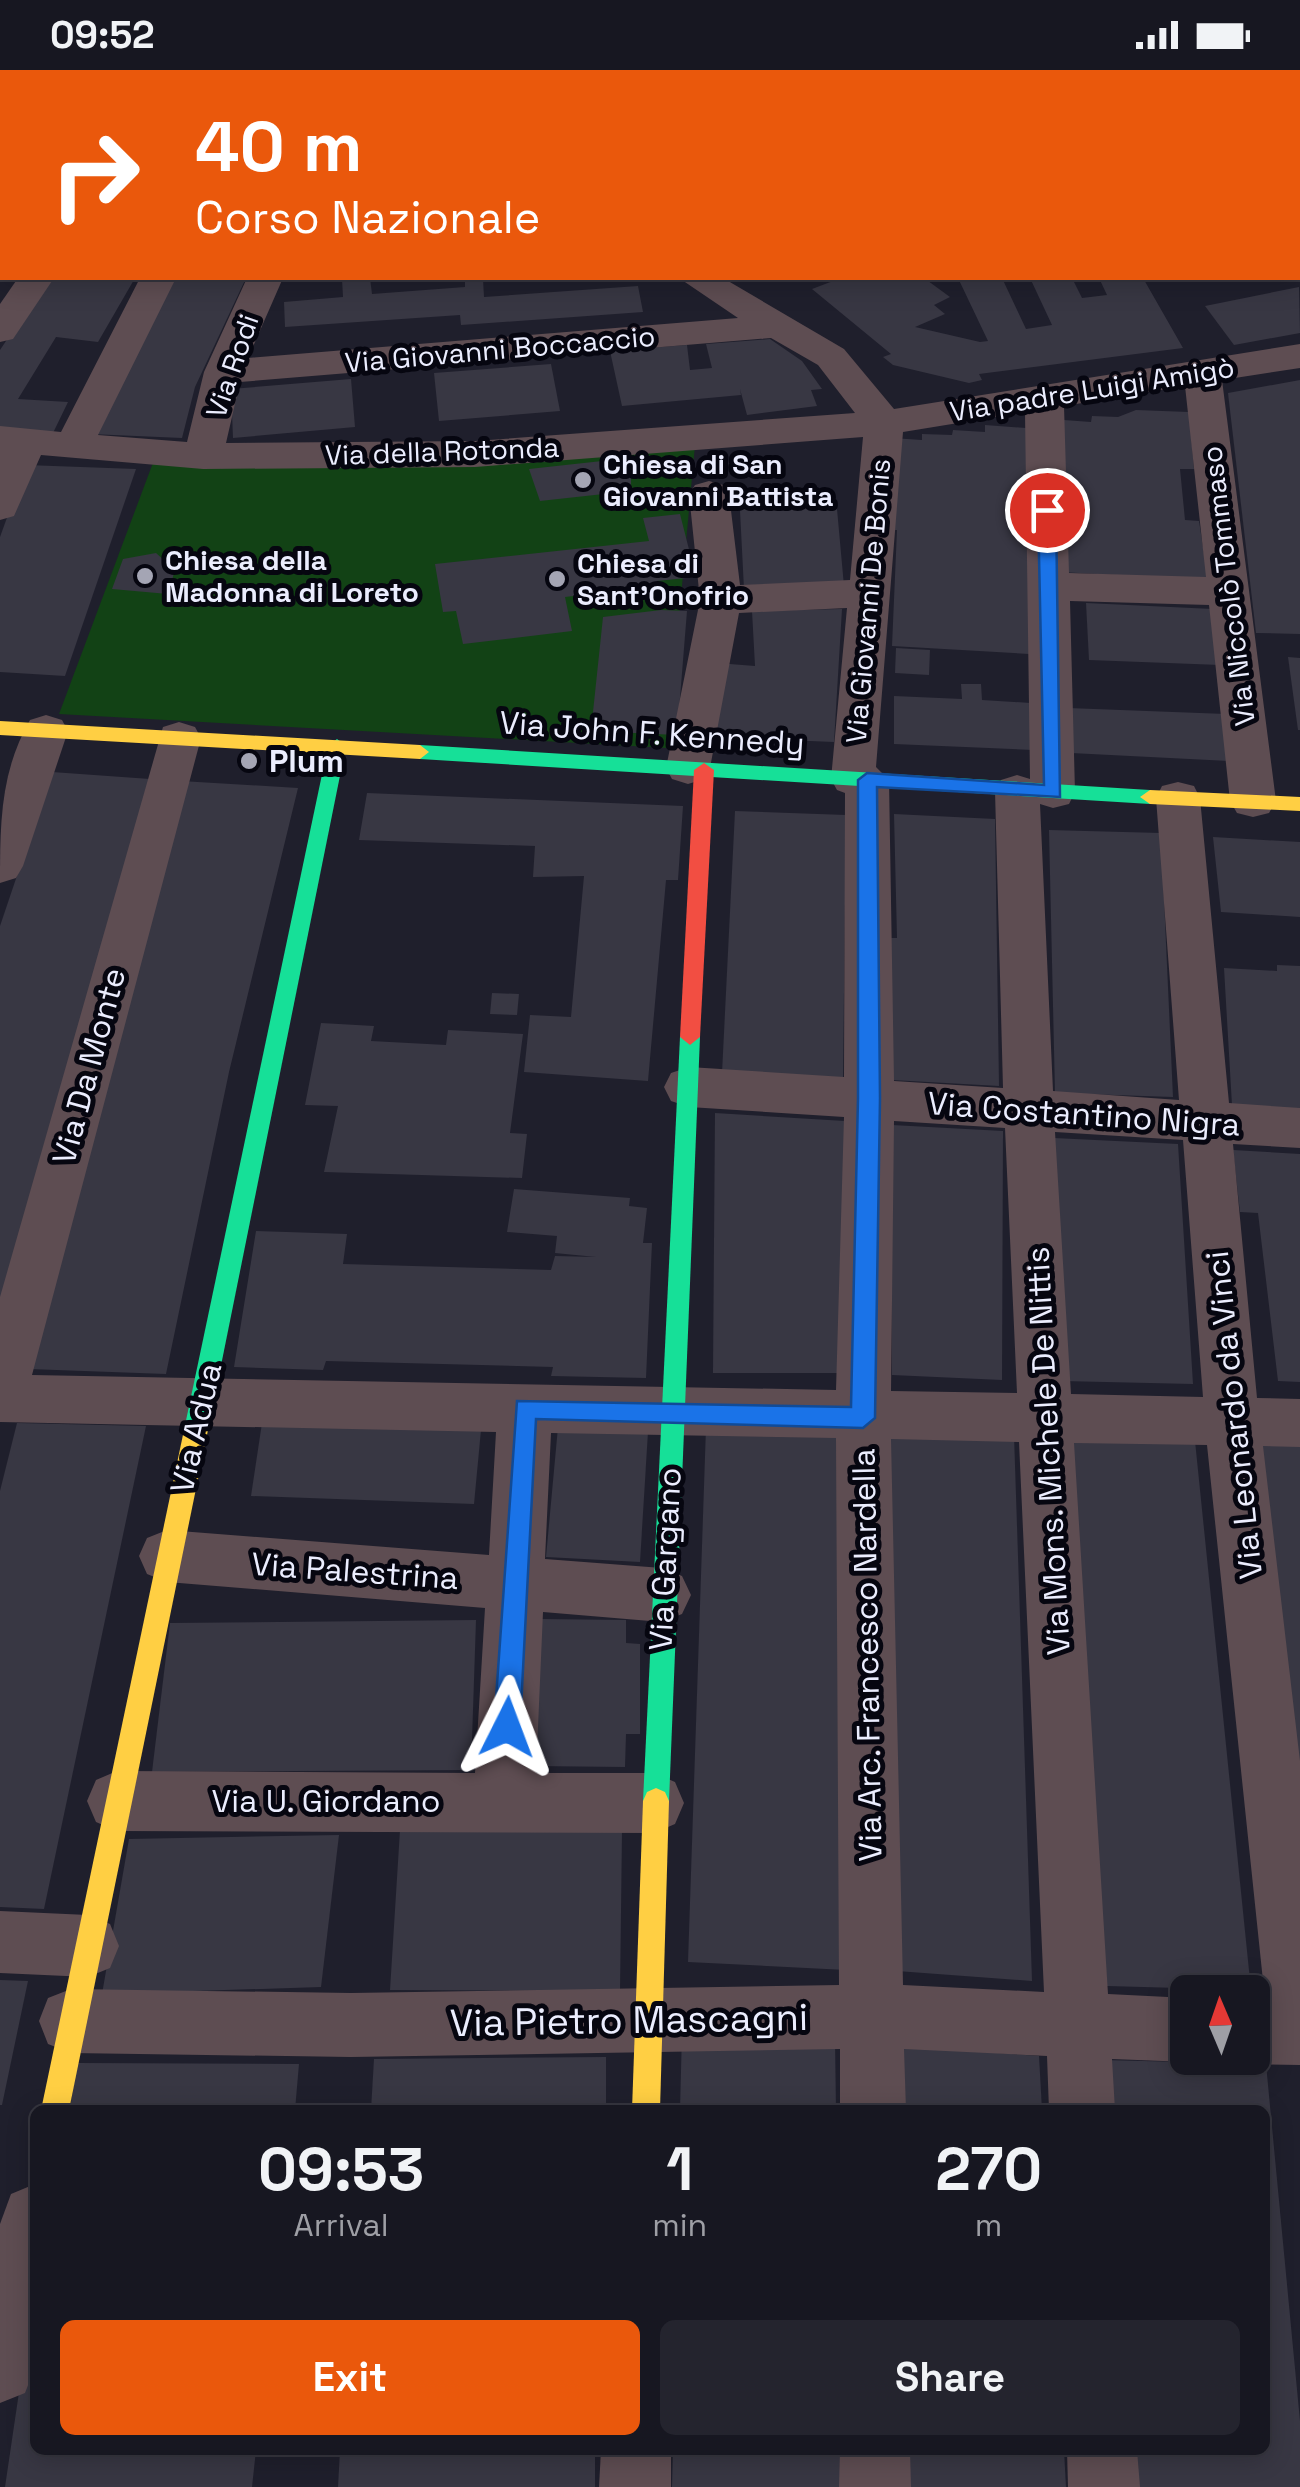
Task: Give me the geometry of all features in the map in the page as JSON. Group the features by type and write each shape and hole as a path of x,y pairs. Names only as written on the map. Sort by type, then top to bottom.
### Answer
{"street":[{"path":"0,331 35,280"},
{"path":"72,446 157,280"},
{"name":"Via Rodi","path":"203,456 223,372 264,280"},
{"path":"700,280 831,357 884,423"},
{"name":"Via Giovanni Boccaccio","path":"223,372 776,326"},
{"name":"Via padre Luigi Amigò","path":"884,423 1300,356"},
{"name":"Via Niccolò Tommaso","path":"1202,372 1253,801"},
{"name":"Via Mons. Michele De Nittis","path":"1044,397 1049,586 1036,792 1029,1112 1082,2105"},
{"name":"Via della Rotonda","path":"9,440 203,456 475,454 884,423"},
{"name":"Via Giovanni De Bonis","path":"860,779 868,593 884,423"},
{"path":"0,506 9,440"},
{"path":"696,769 721,600 709,494"},
{"path":"1049,586 1228,592"},
{"path":"721,600 868,593"},
{"name":"Via John F. Kennedy","path":"0,728 1036,792 1300,804"},
{"path":"0,866 46,731"},
{"name":"Via Da Monte","path":"0,1396 179,738"},
{"name":"Via Adua","path":"55,2105 337,746"},
{"name":"Via Gargano","path":"646,2105 662,1594 688,1087 696,769"},
{"name":"Via Arc. Francesco Nardella","path":"860,779 869,1098 863,1418 873,2105"},
{"name":"Via Leonardo da Vinci","path":"1178,798 1232,1420 1300,2032"},
{"name":"Via Costantino Nigra","path":"688,1087 1300,1128"},
{"path":"0,1396 202,1404 672,1409 863,1418 1300,1422"},
{"path":"504,1798 525,1408"},
{"name":"Via Palestrina","path":"167,1556 662,1594"},
{"name":"Via U. Giordano","path":"117,1801 380,1803 504,1798 654,1803"},
{"path":"0,1942 88,1946"},
{"name":"Via Pietro Mascagni","path":"71,2021 351,2025 872,2016 1170,2030"},
{"path":"1270,2032 1300,2032"},
{"path":"0,2368 30,2261"},
{"path":"634,2487 636,2455"},
{"path":"875,2455 875,2487"},
{"path":"1102,2455 1104,2487"}],"green space":[{"path":"695,445 667,748 59,714 154,460"}],"building":[{"path":"47,280 134,280 98,342 56,337 18,399 68,402 53,433 0,428 0,350"},
{"path":"164,280 245,280 195,387 182,438 90,434"},
{"path":"342,280 370,280 372,294 465,287 465,280 483,280 484,297 638,286 643,312 461,325 460,315 285,327 284,302 343,297"},
{"path":"836,280 927,280 950,297 934,305 945,314 915,327 980,342 988,341 959,280 1003,280 1026,329 1052,325 1031,280 1073,280 1082,298 1107,295 1100,280 1144,280 1183,348 979,374 982,380 969,383 893,365 883,357 891,354 812,289"},
{"path":"1299,287 1300,333 1234,345 1205,306"},
{"path":"770,339 802,361 822,389 811,390 817,406 747,415 740,389 741,395 622,406 610,351 687,345 690,370 712,368 706,344"},
{"path":"551,364 560,411 439,421 434,373"},
{"path":"351,379 355,427 233,438 231,389"},
{"path":"1300,380 1300,634 1256,633 1228,393"},
{"path":"1136,410 1189,412 1194,469 1180,469 1185,520 1199,521 1208,580 1060,572 1058,519 1072,520 1070,480 1058,479 1064,420 1091,422 1092,416 1118,417"},
{"path":"985,425 1026,428 1026,513 1015,512 1015,534 1029,535 1029,654 892,646 897,530 888,530 892,438 922,440 922,434 952,435 953,430 985,432"},
{"name":"Chiesa di San Giovanni Battista","path":"602,461 603,465 623,464 631,470 631,491 540,501 529,469"},
{"path":"26,465 136,469 65,676 0,672 0,537"},
{"path":"804,490 804,498 836,498 844,586 744,589 739,491"},
{"name":"Chiesa di Sant'Onofrio","path":"680,514 696,577 657,581 657,586 565,597 572,631 463,644 456,611 443,612 435,564 649,541 643,518"},
{"name":"Chiesa della Madonna di Loreto","path":"156,553 167,563 177,563 168,594 112,589 123,559"},
{"path":"1086,603 1213,609 1220,665 1089,660"},
{"path":"842,609 834,742 711,737 717,663 755,666 752,611"},
{"path":"687,611 677,735 591,731 603,617"},
{"path":"896,648 930,650 929,675 895,673"},
{"path":"1288,657 1300,658 1300,730 1298,730"},
{"path":"961,684 981,684 982,700 1031,703 1033,750 894,744 894,696 962,699"},
{"path":"1068,708 1226,714 1229,761 1071,753"},
{"path":"52,772 150,779 0,1326 0,926"},
{"path":"181,781 298,788 229,1072 166,1374 29,1369"},
{"path":"367,793 683,806 678,880 666,880 648,1081 524,1072 530,1015 571,1017 584,876 533,877 535,846 359,840"},
{"path":"735,811 846,815 843,1079 722,1073"},
{"path":"894,814 995,819 999,1086 892,1080 891,938 897,938"},
{"path":"1049,830 1161,833 1173,1097 1055,1093"},
{"path":"1213,837 1300,842 1300,917 1221,912"},
{"path":"1277,965 1300,966 1300,1109 1232,1105 1224,968 1277,971"},
{"path":"492,993 519,994 517,1015 490,1014"},
{"path":"321,1023 374,1026 371,1041 446,1045 448,1030 523,1034 510,1133 527,1134 522,1178 324,1172 338,1106 305,1105"},
{"path":"715,1113 845,1121 845,1373 713,1373"},
{"path":"892,1125 1003,1131 1002,1380 892,1375"},
{"path":"1054,1138 1178,1144 1193,1384 1062,1381"},
{"path":"1233,1150 1300,1154 1300,1382 1278,1381 1258,1213 1240,1212"},
{"path":"514,1189 630,1198 629,1206 647,1208 643,1243 652,1243 646,1378 551,1376 553,1367 326,1361 323,1370 234,1367 256,1231 347,1234 343,1264 551,1270 555,1256 596,1257 555,1253 557,1236 507,1232"},
{"path":"17,1423 146,1426 44,1909 0,1907 0,1491"},
{"path":"262,1423 481,1430 474,1504 251,1496"},
{"path":"558,1427 648,1432 640,1562 546,1557"},
{"path":"706,1427 842,1430 846,1970 688,1962"},
{"path":"1066,1430 1194,1431 1249,1975 1170,1975 1170,1988 1107,1986"},
{"path":"889,1431 1014,1435 1032,1981 897,1971"},
{"path":"1255,1437 1300,1439 1300,1771"},
{"path":"538,1619 626,1620 626,1643 640,1644 640,1734 626,1734 625,1767 532,1766"},
{"path":"476,1620 471,1770 152,1772 170,1623"},
{"path":"400,1830 622,1831 620,1991 390,1990"},
{"path":"339,1835 321,1987 102,1994 129,1839"},
{"path":"0,1980 28,1981 2,2105 0,2105"},
{"path":"682,2032 835,2040 836,2105 680,2105"},
{"path":"891,2045 1039,2056 1042,2105 893,2105"},
{"path":"606,2057 606,2105 371,2105 374,2059"},
{"path":"1102,2060 1170,2062 1170,2075 1267,2075 1270,2105 1105,2105"},
{"path":"76,2063 299,2064 295,2105 71,2105"},
{"path":"1270,2106 1300,2421 1300,2487 1133,2487 1130,2455 1270,2455"},
{"path":"30,2318 30,2455 255,2455 252,2487 5,2487"},
{"path":"340,2455 595,2455 595,2487 338,2487"},
{"path":"673,2455 843,2455 844,2487 672,2487"},
{"path":"901,2455 1064,2455 1066,2487 901,2487"}],"traffic: fast":[{"path":"196,1430 337,746"},
{"path":"420,752 1150,797"},
{"path":"656,1801 690,1037"}],"traffic: slow":[{"path":"0,728 420,752"},
{"path":"1150,797 1300,804"},
{"path":"56,2105 196,1430"},
{"path":"646,2105 656,1801"}],"traffic: jam":[{"path":"690,1037 704,770"}],"place":[{"name":"Chiesa di San Giovanni Battista","path":"583,480"},
{"name":"Chiesa della Madonna di Loreto","path":"145,576"},
{"name":"Chiesa di Sant'Onofrio","path":"557,579"},
{"name":"Plum","path":"249,761"}],"route":[{"path":"507,1727 525,1408 672,1409 863,1418 869,1098 867,780 1054,792 1047,510"}]}
